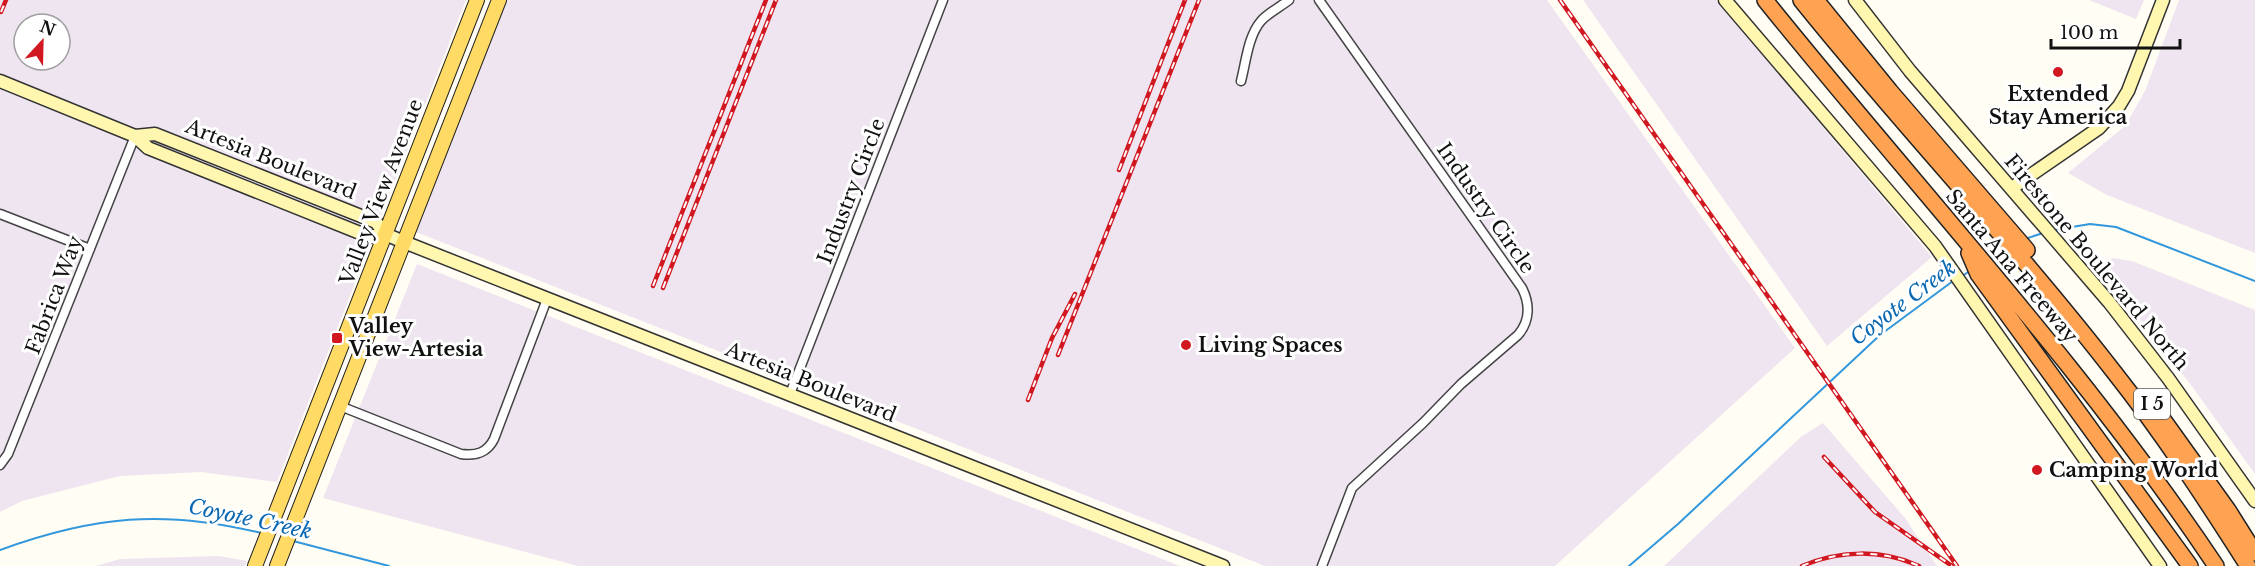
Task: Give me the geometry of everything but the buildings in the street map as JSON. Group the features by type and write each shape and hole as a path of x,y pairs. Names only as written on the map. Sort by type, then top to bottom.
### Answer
{"highway":[{"name":"Santa Ana Freeway","path":"1765,0 1964,240 1978,274 1999,290 2138,457 2216,566"},
{"path":"1801,0 1984,208"},
{"name":"Santa Ana Freeway","path":"1816,0 1984,208 2121,364 2175,435 2255,553"},
{"path":"2034,267 2140,406 2210,505 2248,566"},
{"path":"1999,290 2190,566"}],"main road":[{"name":"Valley View Avenue","path":"255,566 477,0"},
{"name":"Valley View Avenue","path":"277,566 499,0"},
{"path":"450,71 468,78"}],"street":[{"name":"Industry Circle","path":"789,394 944,0"},
{"path":"1241,81 1258,25 1288,0"},
{"name":"Industry Circle","path":"1318,0 1522,288 1528,310 1524,326 1518,335 1461,384 1423,423 1406,436 1352,488 1322,566"},
{"path":"1725,0 1945,259 2160,566"},
{"name":"Firestone Boulevard North","path":"1855,0 1910,70 2061,245 2168,378 2255,501"},
{"path":"2012,188 2099,128 2119,106 2128,91 2163,0"},
{"name":"Artesia Boulevard","path":"0,81 135,136 155,134 376,222 385,234 404,242 1223,566"},
{"name":"Fabrica Way","path":"0,465 9,452 135,136"},
{"path":"0,213 90,249"},
{"path":"340,406 461,453 478,454 489,448 494,439 548,299"}],"shaded area":[{"path":"0,0 466,0 277,482 201,472 120,476 22,501 0,512"},
{"path":"506,0 1547,0 1795,348 1555,566 1265,566 416,232"},
{"path":"1583,0 1716,0 1932,257 1827,346"},
{"path":"2089,0 2144,0 2136,19"},
{"path":"2179,0 2255,0 2255,253 2107,195 2068,173 2125,126 2145,91"},
{"path":"2113,258 2132,261 2255,310 2255,474 2191,385 2097,266"},
{"path":"417,264 1180,566 578,566 323,498"},
{"path":"1823,423 1905,518 1937,566 1664,566 1802,436"},
{"path":"219,556 247,561 245,566 96,566 120,559"}],"waterway":[{"name":"Coyote Creek","path":"2054,230 2090,224 2116,227 2255,281"},
{"name":"Coyote Creek","path":"2025,239 2043,233"},
{"name":"Coyote Creek","path":"1989,260 2008,249"},
{"name":"Coyote Creek","path":"1961,277 1971,270"},
{"name":"Coyote Creek","path":"1629,566 1678,524 1880,335 1953,281"},
{"name":"Coyote Creek","path":"0,550 66,530 98,523 129,520 192,521 226,525 261,533"},
{"name":"Coyote Creek","path":"293,541 389,566"}],"railway":[{"path":"1,12 6,0"},
{"path":"653,286 766,0"},
{"path":"663,288 776,0"},
{"path":"1119,170 1185,0"},
{"path":"1058,355 1199,0"},
{"path":"1560,0 1957,566"},
{"path":"1028,400 1052,338 1075,294"},
{"path":"1824,457 1875,512 1952,566"},
{"path":"1802,566 1846,554 1876,554 1905,560 1919,566"}],"place":[{"name":"Extended Stay America","path":"2058,72"},
{"name":"Valley View-Artesia","path":"337,338"},
{"name":"Living Spaces","path":"1186,345"},
{"name":"Camping World","path":"2037,470"}]}
